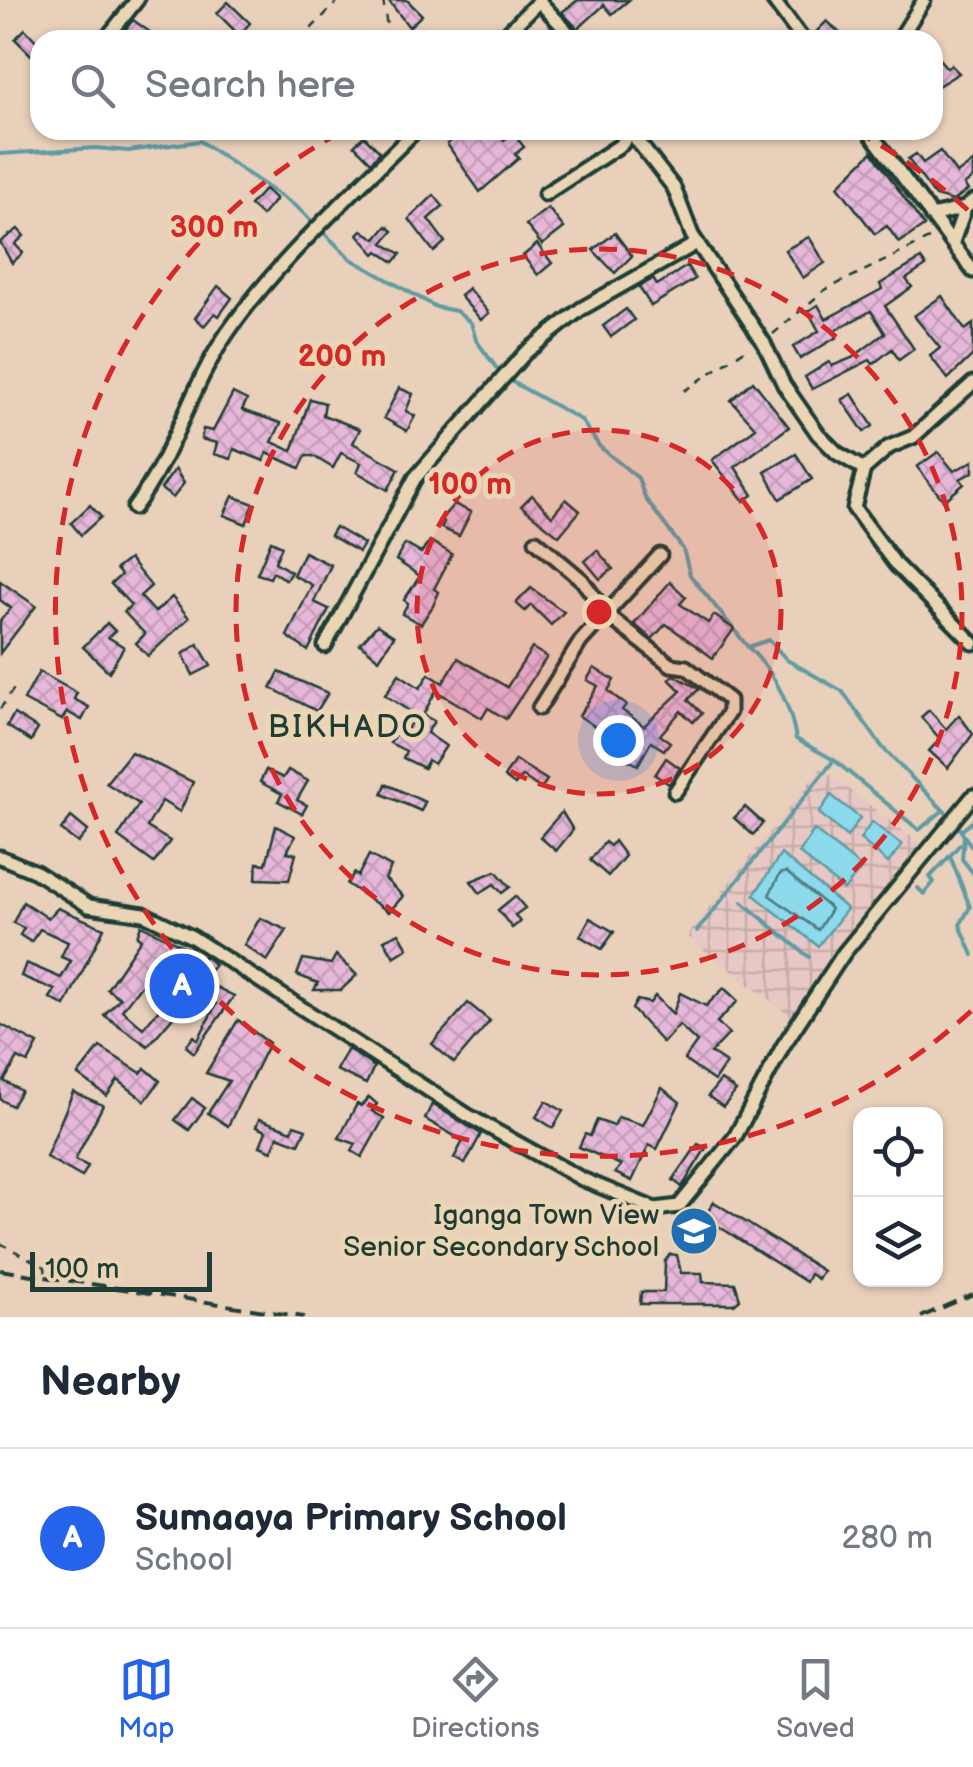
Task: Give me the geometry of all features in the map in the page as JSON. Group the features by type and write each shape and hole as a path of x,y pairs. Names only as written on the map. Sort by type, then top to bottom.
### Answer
{"street":[{"path":"113,30 137,0"},
{"path":"510,30 539,0 566,30"},
{"path":"773,0 796,30"},
{"path":"905,30 924,0"},
{"path":"134,508 151,485 228,333 322,222 406,140"},
{"path":"544,194 620,140"},
{"path":"637,140 674,188 697,243 764,343 784,386 818,434 837,453 864,470"},
{"path":"875,140 973,271"},
{"path":"931,216 969,205"},
{"path":"950,238 969,205"},
{"path":"325,646 414,478 525,352 581,310 697,243"},
{"path":"973,383 913,437 890,447 864,470 854,508 896,565 973,643"},
{"path":"536,541 582,580 608,616 671,664 686,668 729,700 729,712 675,792"},
{"path":"539,708 581,640 608,616 660,555"},
{"path":"0,857 36,872 90,906 144,914 192,937 467,1115 582,1180 655,1210 679,1206 702,1183 735,1137 783,1046 844,953 973,796"}],"path":[{"path":"310,30 339,0"},
{"path":"382,0 387,30"},
{"path":"684,390 752,345 764,343 824,290 950,238"},
{"path":"0,708 17,684"},
{"path":"0,1243 44,1267 46,1278"}],"shaded area":[{"path":"821,768 923,846 842,947 794,1019 686,936"}],"water":[{"path":"831,795 860,818 847,837 819,813"},
{"path":"872,822 902,845 888,863 860,839"},
{"path":"814,830 862,868 844,890 799,853"},
{"path":"781,854 847,909 818,946 754,895"}],"building":[{"path":"388,0 407,0 422,15 409,27"},
{"path":"578,0 629,0 612,14 604,5 578,29 562,12"},
{"path":"228,2 250,23 244,30 234,30 217,13"},
{"path":"133,20 147,30 125,30"},
{"path":"827,21 836,30 818,30"},
{"path":"25,29 30,34 30,54 15,39"},
{"path":"943,63 959,73 943,83"},
{"path":"368,140 380,152 371,162 354,145"},
{"path":"452,140 518,140 524,147 515,154 519,158 480,192 447,144"},
{"path":"940,151 957,174 973,162 973,178 964,185 968,190 953,201 935,196 908,159 916,154 923,163"},
{"path":"872,152 924,226 899,243 887,226 875,234 838,186"},
{"path":"265,189 276,199 262,216 250,205"},
{"path":"434,195 443,206 428,219 445,242 434,252 409,219"},
{"path":"548,208 564,228 542,245 526,225"},
{"path":"387,226 393,231 383,243 401,254 394,262 378,251 375,254 358,234 362,230 376,239"},
{"path":"18,229 24,236 15,244 23,253 12,263 0,242"},
{"path":"615,233 632,256 615,273 593,250"},
{"path":"809,237 825,263 803,278 785,250"},
{"path":"537,244 552,263 538,275 523,256"},
{"path":"921,259 926,266 906,279 912,287 885,306 914,349 899,360 892,349 873,364 870,360 812,389 805,377 829,362 832,366 852,358 885,333 871,311 834,331 837,337 800,359 793,347 819,331 808,311 818,305 826,319 882,289 880,284"},
{"path":"687,266 695,279 651,306 639,287 653,279 657,285"},
{"path":"218,286 232,298 219,316 215,313 204,326 195,318"},
{"path":"468,288 489,313 481,320 460,296"},
{"path":"942,296 965,330 973,324 973,355 948,379 930,356 940,348 914,316"},
{"path":"626,309 634,320 611,337 603,326"},
{"path":"753,381 789,427 735,467 753,495 744,501 712,460 756,428 731,400"},
{"path":"399,388 413,394 406,411 415,416 407,431 384,418"},
{"path":"233,393 247,400 242,410 281,423 272,442 292,451 310,399 325,403 323,415 360,429 353,443 399,469 388,490 357,472 361,463 341,453 333,468 313,456 306,456 300,468 267,453 264,461 234,449 231,459 214,454 217,443 201,439 203,429 213,431"},
{"path":"852,394 873,426 864,432 842,400"},
{"path":"938,452 954,471 973,461 973,472 960,479 964,484 944,501 917,467"},
{"path":"796,454 812,479 780,499 765,472"},
{"path":"175,469 184,483 173,498 161,489"},
{"path":"532,495 552,516 566,499 580,511 559,536 521,506"},
{"path":"233,496 254,504 246,524 224,515"},
{"path":"454,504 471,512 459,536 441,528 444,522 440,520"},
{"path":"90,505 101,517 81,535 71,523"},
{"path":"335,527 364,544 359,552 330,535"},
{"path":"271,541 282,546 275,562 291,572 286,580 273,572 270,578 257,574"},
{"path":"430,541 452,554 434,589 439,592 433,606 421,624 402,614 408,603 404,600 420,576 396,560 405,544 421,553"},
{"path":"597,550 613,569 600,579 585,561"},
{"path":"304,552 331,565 314,602 329,609 308,651 287,636 312,585 293,575"},
{"path":"129,559 151,586 140,596 155,612 172,597 189,618 148,656 136,643 145,634 124,612 131,605 111,584 121,575 116,569"},
{"path":"0,581 36,606 0,653 0,621 11,608 0,600"},
{"path":"670,582 686,597 680,604 708,623 714,615 734,629 713,658 666,624 652,639 634,624"},
{"path":"531,588 564,612 551,625 531,605 525,611 516,603"},
{"path":"107,623 115,631 108,637 124,647 109,672 83,647"},
{"path":"377,625 394,636 379,659 360,644"},
{"path":"198,644 211,666 193,675 183,654"},
{"path":"532,648 547,657 506,719 488,708 482,718 436,691 423,715 434,721 427,733 446,746 434,764 428,760 424,768 403,758 406,751 390,743 398,729 405,733 415,715 385,695 399,674 420,688 429,674 443,683 458,658 507,687"},
{"path":"594,668 614,680 608,691 626,705 622,710 644,726 681,691 669,679 674,675 699,689 688,700 702,713 693,722 681,711 660,735 670,742 664,750 651,742 638,765 619,755 630,734 613,722 605,733 579,716 598,686 587,680"},
{"path":"39,672 77,693 74,699 89,707 82,720 67,712 62,720 24,700"},
{"path":"279,672 328,693 317,711 271,688"},
{"path":"929,710 946,729 959,715 973,734 948,768 929,751 940,739 921,717"},
{"path":"14,714 38,729 31,741 7,726"},
{"path":"131,752 193,782 180,812 162,801 147,827 170,841 154,863 118,837 139,804 106,783"},
{"path":"666,758 680,768 669,784 655,775"},
{"path":"515,760 547,780 541,789 522,776 515,785 504,777"},
{"path":"266,770 283,778 288,770 308,781 297,800 307,805 302,814 278,801 282,794 260,782"},
{"path":"386,784 425,802 421,811 382,794"},
{"path":"745,807 763,823 753,835 734,818"},
{"path":"562,812 573,830 556,851 540,837"},
{"path":"71,817 88,831 78,843 61,830"},
{"path":"276,826 295,836 287,852 296,854 289,880 256,879 257,863 266,864"},
{"path":"614,841 625,856 608,876 590,860 605,842 610,846"},
{"path":"369,855 391,867 385,879 403,896 389,912 347,884 354,873 358,876"},
{"path":"496,871 510,887 502,893 494,884 480,893 471,881"},
{"path":"515,896 525,908 515,915 520,922 512,928 498,910"},
{"path":"23,902 48,918 58,908 104,928 65,1006 50,998 55,990 21,976 26,963 61,978 71,961 61,957 68,942 40,929 31,942 20,935 24,928 13,923"},
{"path":"260,918 287,930 267,961 244,945"},
{"path":"590,918 614,932 602,949 580,936"},
{"path":"141,925 191,950 174,956 155,981 141,985 122,1010 143,1028 204,956 215,965 202,980 234,996 194,1053 186,1046 194,1036 198,1040 216,1004 198,995 185,1016 178,1011 148,1046 104,1015 120,998 107,989 141,939 137,936"},
{"path":"399,933 408,948 394,957 384,940"},
{"path":"336,955 357,975 341,990 314,990 318,983 297,975 303,959 331,964"},
{"path":"724,988 738,1001 717,1022 729,1034 711,1053 726,1063 714,1081 684,1060 697,1042 679,1025 663,1043 632,1009 637,1000 650,1003 655,996 673,1014 680,993 706,1006"},
{"path":"468,1003 490,1021 454,1063 432,1044"},
{"path":"238,1020 269,1043 228,1126 208,1113 229,1081 206,1073"},
{"path":"0,1024 38,1044 28,1063 18,1058 4,1081 21,1091 12,1106 0,1099"},
{"path":"100,1047 141,1073 145,1068 160,1081 145,1101 118,1080 107,1096 78,1075"},
{"path":"348,1049 374,1067 366,1084 336,1070"},
{"path":"721,1080 736,1091 723,1107 708,1096"},
{"path":"662,1088 680,1102 657,1149 649,1145 632,1181 615,1173 621,1165 579,1147 585,1134 590,1136 597,1120 614,1126 618,1117 643,1125"},
{"path":"73,1092 103,1105 75,1160 88,1166 82,1177 46,1157"},
{"path":"369,1097 377,1104 372,1111 384,1118 362,1157 352,1151 356,1144 339,1138 357,1104 361,1106"},
{"path":"192,1098 205,1108 189,1130 175,1120"},
{"path":"546,1101 563,1111 553,1128 536,1117"},
{"path":"432,1104 481,1134 465,1164 454,1158 463,1141 425,1119"},
{"path":"259,1119 292,1131 294,1125 306,1129 299,1144 278,1136 272,1151 260,1146 266,1131 256,1127"},
{"path":"698,1144 706,1148 682,1187 673,1180"},
{"path":"714,1202 823,1271 818,1279 810,1274 806,1282 704,1217"},
{"path":"670,1254 677,1255 681,1273 702,1273 703,1282 735,1283 740,1299 734,1304 640,1304 641,1292 664,1292 665,1261"}],"waterway":[{"path":"0,154 96,148 128,151 200,141 298,208 351,259 436,307 456,311 471,323 476,340 500,373"},
{"path":"507,379 581,420 600,447 638,478 645,498 683,549 690,575 748,647 769,640 787,660 842,691 883,748 948,815"},
{"path":"748,647 780,689 796,739 834,760 919,830 941,812"},
{"path":"697,931 834,760"},
{"path":"961,831 973,821"},
{"path":"958,826 964,836 962,859 973,873"},
{"path":"964,836 973,848"},
{"path":"960,844 950,856 970,907 960,925 973,955"},
{"path":"918,888 924,894 934,882 930,877 950,856"},
{"path":"742,902 809,957"}],"railway":[{"path":"0,1270 304,1317"},
{"path":"921,1317 973,1294"}],"place":[{"name":"Sumaaya Primary School","path":"182,986"},
{"name":"Iganga Town View Senior Secondary School","path":"694,1231"}],"district":[{"name":"BIKHADO","path":"348,727"}]}
